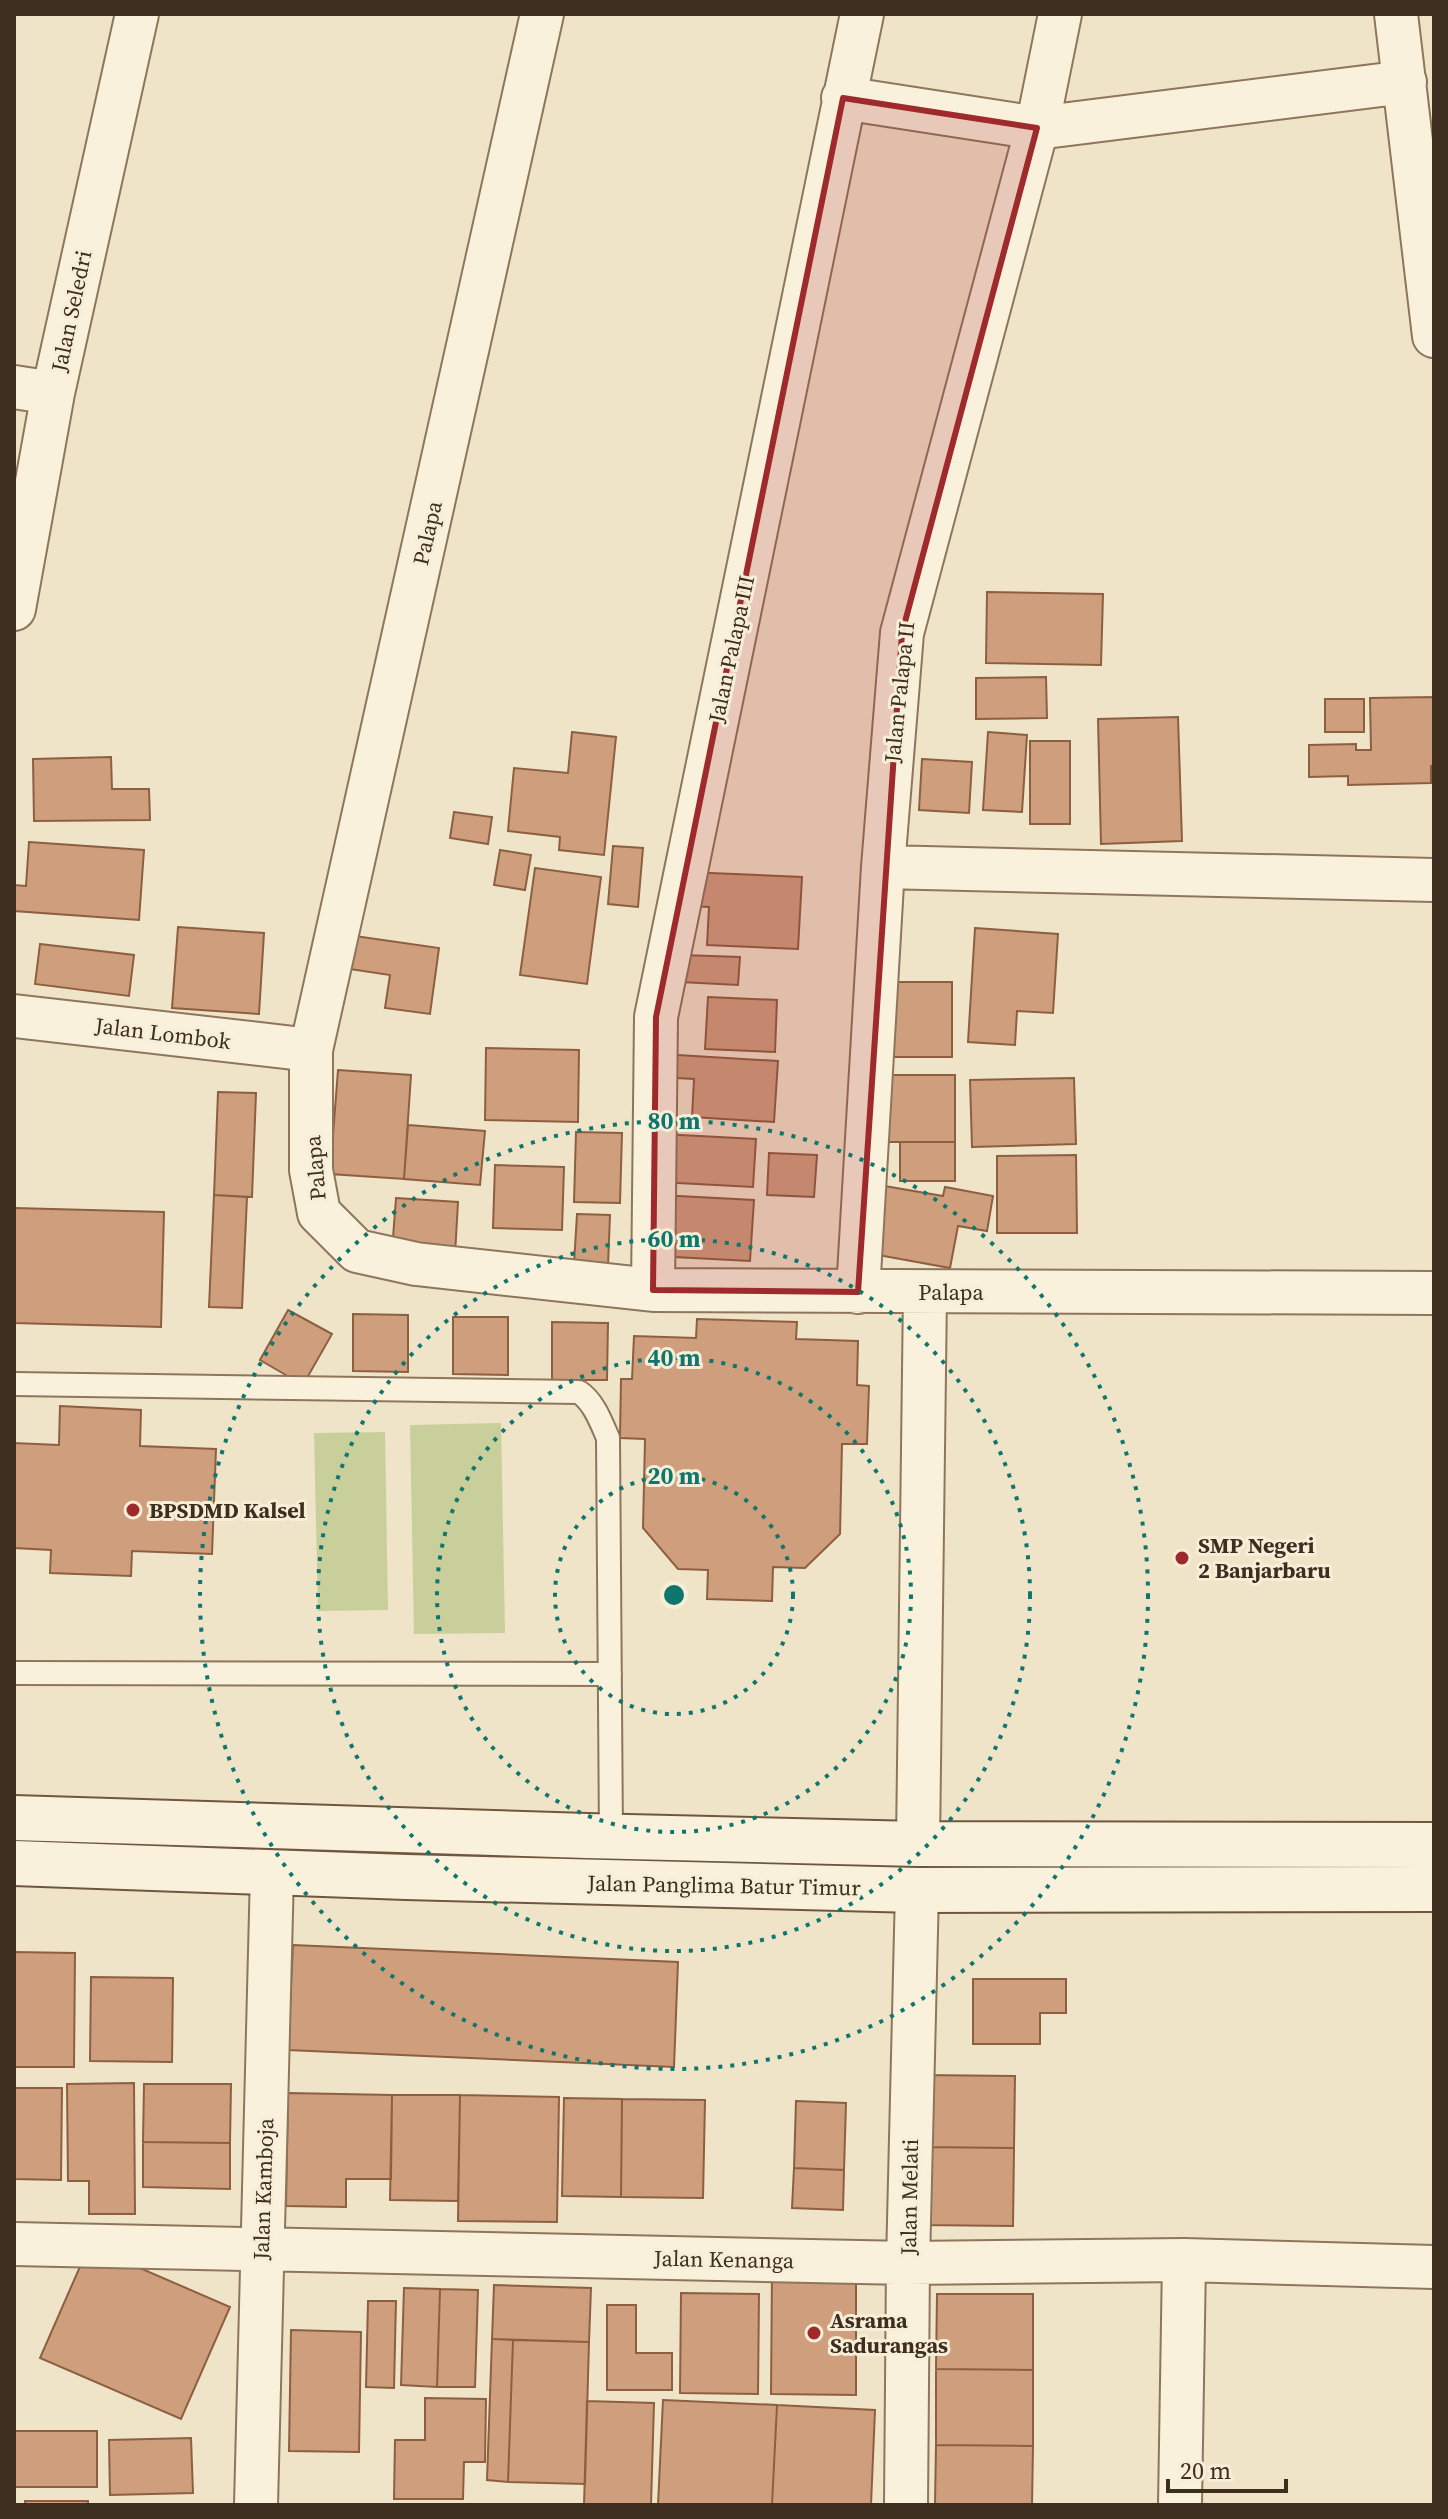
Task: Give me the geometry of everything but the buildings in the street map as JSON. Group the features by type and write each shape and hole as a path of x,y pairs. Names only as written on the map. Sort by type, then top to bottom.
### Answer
{"main road":[{"name":"Jalan Panglima Batur Timur","path":"14,1818 918,1844 1434,1845"},
{"path":"406,1831 414,1842 416,1854 406,1877"},
{"path":"587,1881 576,1871 573,1859 576,1848 599,1837"},
{"name":"Jalan Panglima Batur Timur","path":"14,1863 917,1890 1434,1889"}],"street":[{"name":"Jalan Seledri","path":"14,609 34,390 137,14"},
{"name":"Palapa","path":"542,14 311,1050 311,1170 319,1213 357,1251 416,1264 653,1290 1434,1293"},
{"name":"Jalan Palapa III","path":"653,1290 656,1017 862,14"},
{"name":"Jalan Palapa II","path":"858,1292 883,867 902,633 1037,128 1060,14"},
{"path":"1396,14 1427,217 1434,336"},
{"path":"843,98 1037,128 1405,82"},
{"path":"883,867 1434,880"},
{"name":"Jalan Lombok","path":"14,1016 311,1050"},
{"path":"918,1844 925,1292"},
{"name":"Jalan Kamboja","path":"256,2505 272,1873"},
{"name":"Jalan Melati","path":"906,2505 917,1890"},
{"name":"Jalan Kenanga","path":"14,2244 908,2263 1184,2260 1434,2267"},
{"path":"1180,2505 1184,2260"}],"lane":[{"path":"14,1384 579,1392 584,1395 608,1438 610,1674 599,1837"},
{"path":"14,1673 610,1674"}],"highlighted area":[{"path":"843,98 1037,128 902,633 858,1292 653,1290 656,1017"}],"green space":[{"path":"501,1423 505,1633 414,1634 410,1425"},
{"path":"385,1432 388,1610 318,1611 314,1433"}],"place":[{"name":"BPSDMD Kalsel","path":"133,1510"},
{"name":"SMP Negeri 2 Banjarbaru","path":"1182,1558"},
{"name":"Asrama Sadurangas","path":"814,2333"}]}
